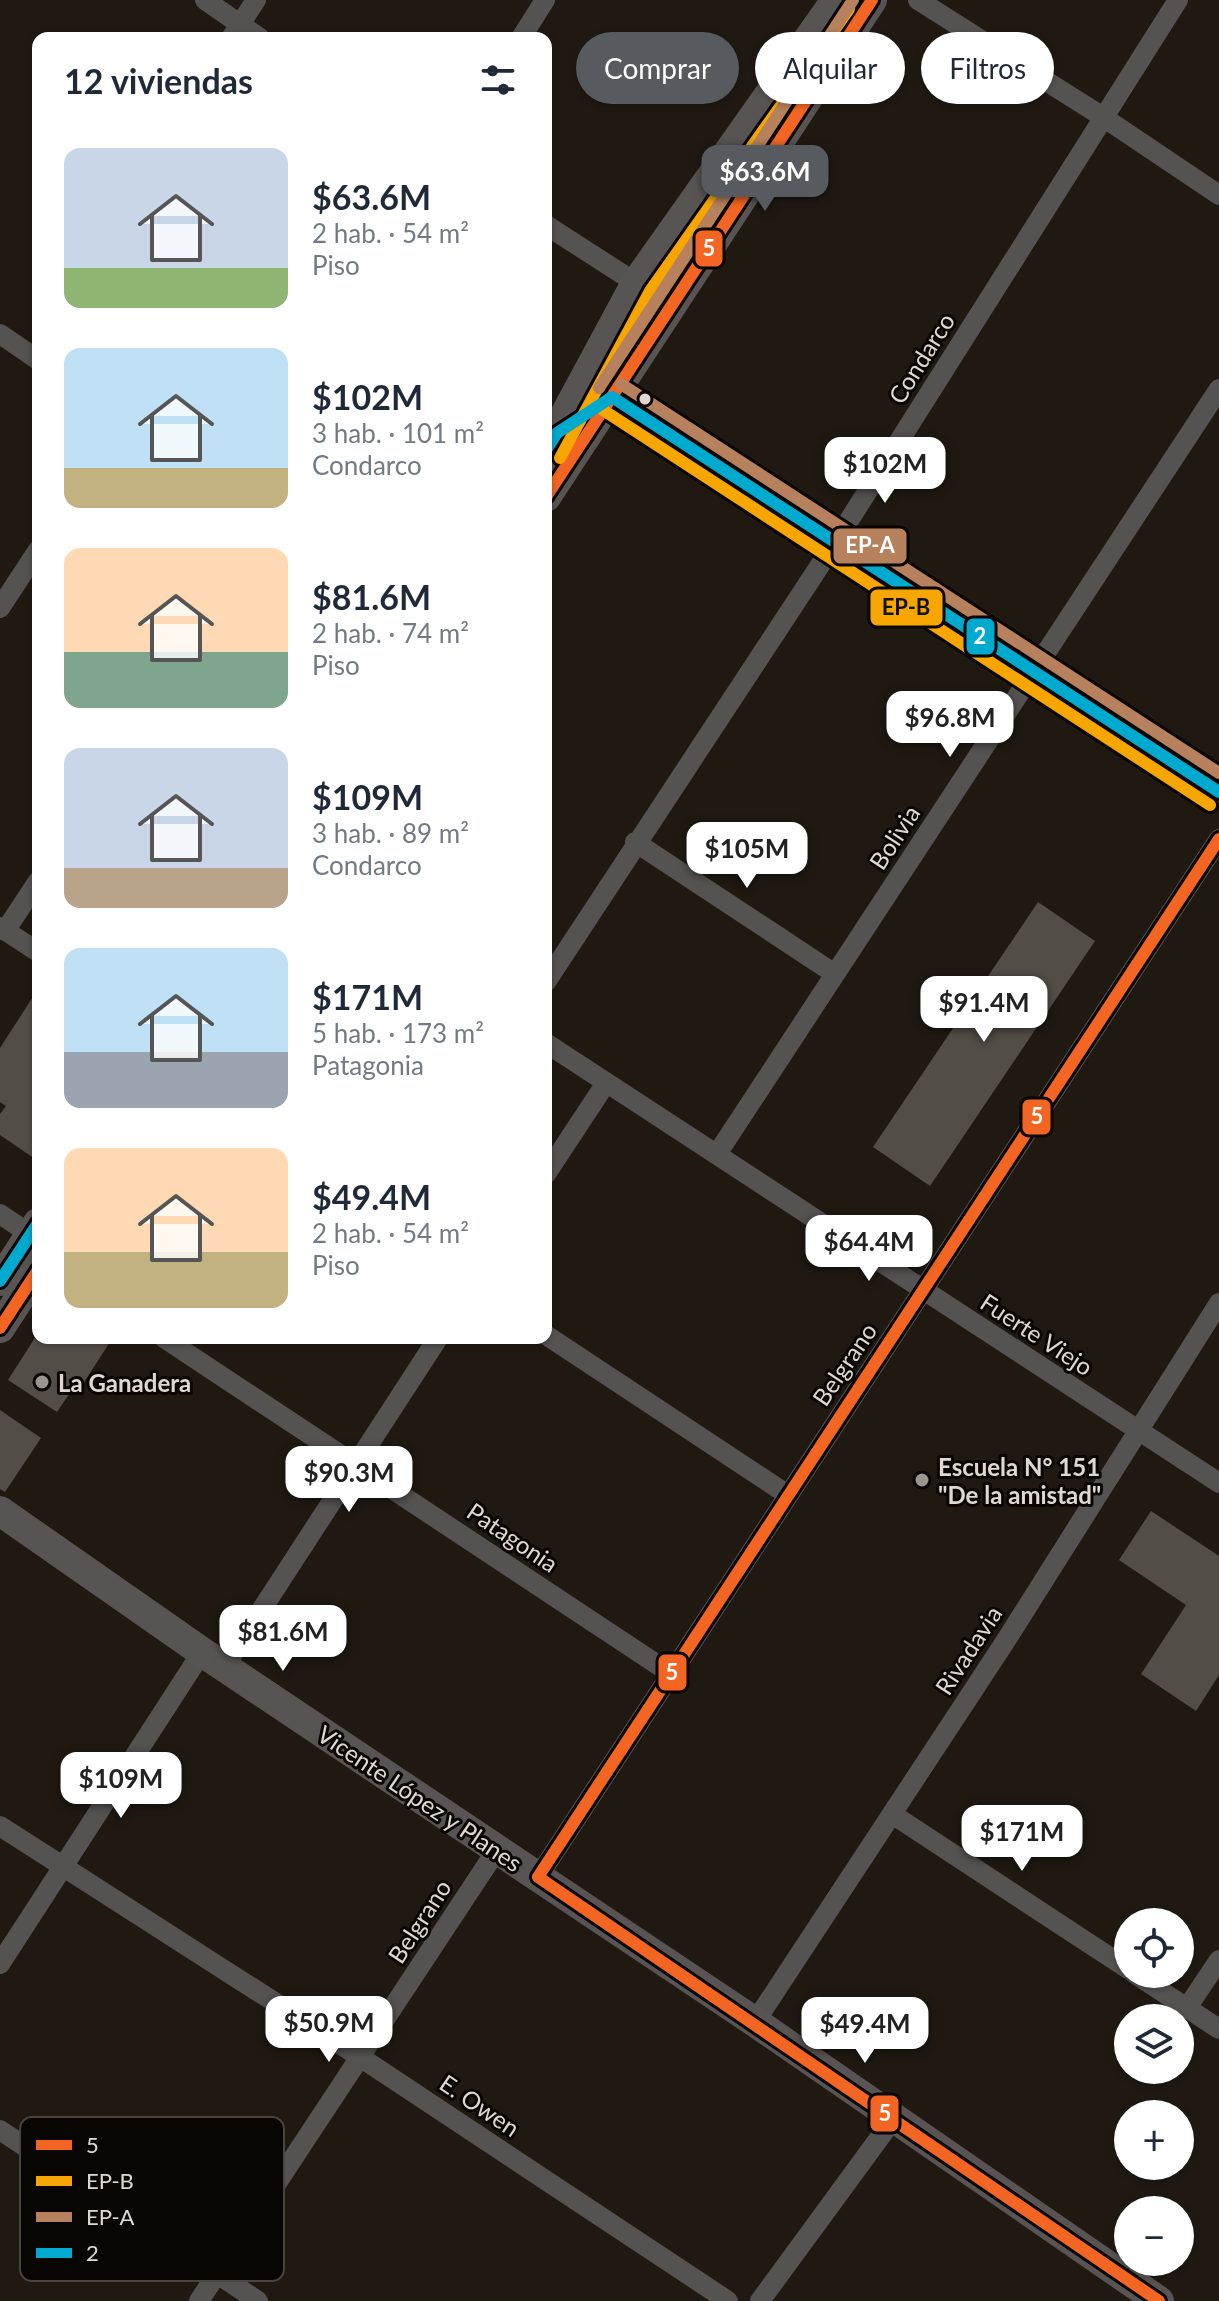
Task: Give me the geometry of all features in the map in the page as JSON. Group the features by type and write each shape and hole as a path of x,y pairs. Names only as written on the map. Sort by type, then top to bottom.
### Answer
{"street":[{"path":"205,0 235,31 256,0"},
{"path":"525,32 545,0"},
{"path":"552,442 636,283 836,0"},
{"path":"552,488 872,0"},
{"path":"918,0 1219,195"},
{"name":"Condarco","path":"552,973 635,842 836,541 1178,0"},
{"path":"552,229 636,283 693,273"},
{"path":"636,283 648,342"},
{"path":"0,334 32,348"},
{"path":"605,342 612,397"},
{"name":"Bolivia","path":"717,1154 1219,389"},
{"path":"612,397 1219,792"},
{"path":"552,442 612,397"},
{"path":"0,608 32,559"},
{"name":"Belgrano","path":"538,1877 1219,839"},
{"path":"635,842 835,974"},
{"path":"32,889 3,929 32,948"},
{"name":"Fuerte Viejo","path":"552,1047 922,1292 1219,1483"},
{"path":"552,1165 606,1083"},
{"path":"0,1214 32,1228"},
{"path":"0,1281 32,1232"},
{"path":"0,1328 32,1279"},
{"name":"Rivadavia","path":"755,2022 1219,1303"},
{"path":"552,1339 788,1495"},
{"name":"Patagonia","path":"173,1344 673,1675"},
{"path":"0,1964 65,1867 355,1464 434,1344"},
{"name":"Vicente López y Planes","path":"0,1511 496,1851 755,2022 1159,2301"},
{"path":"892,1814 1114,1960"},
{"name":"E. Owen","path":"0,1826 360,2057 728,2301"},
{"name":"Belgrano","path":"284,2172 496,1851"},
{"path":"1190,2004 1219,1960"},
{"path":"1156,1988 1181,2004"},
{"path":"1194,2013 1219,2029"},
{"path":"760,2301 894,2118"},
{"path":"0,2130 20,2143"},
{"name":"Belgrano","path":"199,2301 212,2281"},
{"path":"229,2281 258,2301"}],"building":[{"path":"1038,902 1095,941 930,1186 873,1147"},
{"path":"32,998 32,1157 0,1135 0,1114 6,1106 0,1102 0,1048"},
{"path":"32,1342 109,1344 81,1387 76,1384 57,1412 8,1380"},
{"path":"0,1410 41,1438 5,1492 0,1489"},
{"path":"1151,1511 1219,1556 1219,1675 1196,1711 1141,1674 1186,1605 1119,1560"}],"transit line":[{"name":"EP-A","path":"599,388 853,0"},
{"name":"5","path":"552,488 872,0"},
{"name":"EP-B","path":"560,458 650,291 849,9"},
{"name":"EP-A","path":"621,384 1219,773"},
{"name":"2","path":"552,441 557,433 612,397 1219,792"},
{"name":"EP-B","path":"603,410 1210,805"},
{"name":"5","path":"1159,2301 538,1877 1219,839"},
{"name":"2","path":"0,1281 32,1232"},
{"name":"5","path":"0,1328 32,1279"}],"place":[{"name":"La Ganadera","path":"42,1382"},
{"name":"Escuela N° 151 \"De la amistad\"","path":"922,1480"}]}
